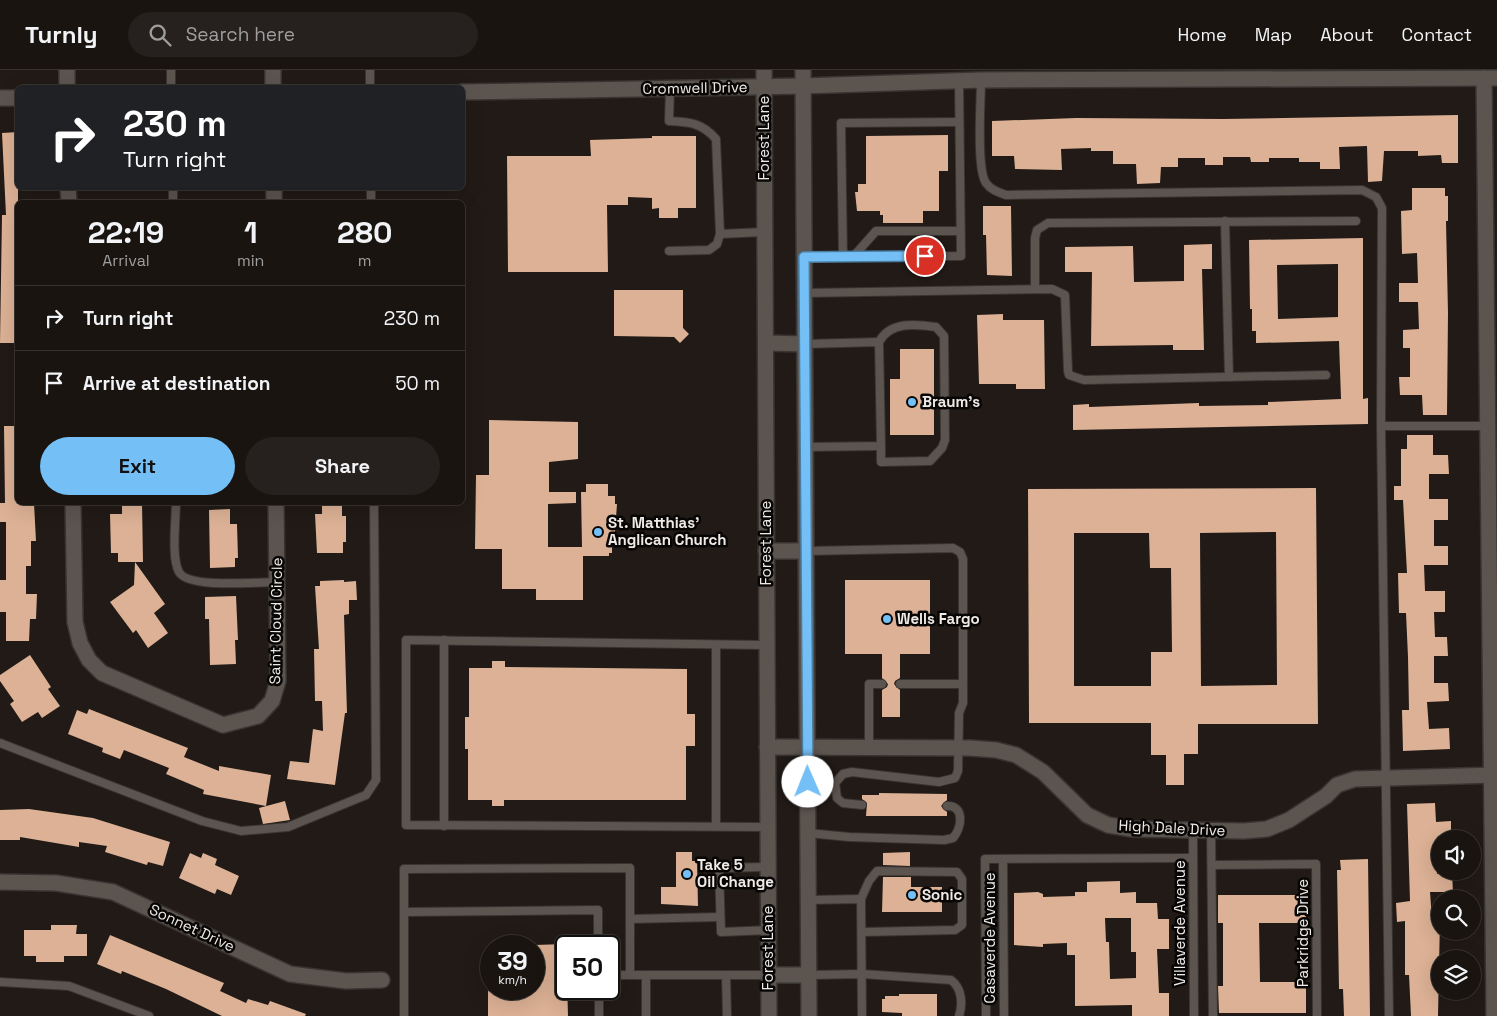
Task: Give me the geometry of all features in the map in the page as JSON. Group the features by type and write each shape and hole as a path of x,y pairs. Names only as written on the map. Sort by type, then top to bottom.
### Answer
{"street":[{"path":"67,70 67,85"},
{"path":"273,70 273,85"},
{"name":"Forest Lane","path":"764,70 769,1016"},
{"path":"803,70 809,1016"},
{"path":"1490,78 1487,426 1494,775 1494,1016"},
{"name":"Cromwell Drive","path":"465,92 764,87 959,80 1490,78"},
{"path":"0,98 15,98"},
{"path":"766,343 805,344"},
{"name":"Saint Cloud Circle","path":"73,505 75,622 80,643 89,660 102,674 223,725 258,716 272,701 278,681 276,505"},
{"path":"766,551 806,550"},
{"name":"High Dale Drive","path":"767,748 807,746 996,750 1016,755 1043,772 1087,815 1108,825 1132,829 1193,831 1267,829 1289,820 1326,796 1337,785 1355,779 1494,775"},
{"name":"Sonnet Drive","path":"0,882 56,882 113,892 290,974 346,981 382,980"},
{"path":"768,975 809,975"}],"lane":[{"path":"171,70 171,85"},
{"path":"370,70 370,85"},
{"path":"804,257 960,256 959,80"},
{"path":"981,80 981,168 986,183 995,191 1006,195 1362,190 1376,196 1382,208 1381,426 1389,1016"},
{"path":"669,251 709,250 717,244 720,234 716,139 707,128 694,122 669,121 670,88"},
{"path":"843,257 841,123 959,122"},
{"path":"1225,221 1229,377"},
{"path":"1035,288 1035,238 1037,230 1048,223 1356,221"},
{"path":"853,257 876,232 960,231"},
{"path":"720,234 765,232"},
{"path":"804,293 1052,289 1066,295 1070,376 1084,380 1326,375"},
{"path":"903,326 936,327 944,336 945,440 942,448 930,461 881,462 881,446 879,342 883,334 903,326"},
{"path":"805,344 879,342"},
{"path":"1381,426 1487,426"},
{"path":"806,447 881,446"},
{"path":"176,505 176,562 179,573 186,578 198,582 277,582"},
{"path":"0,742 202,821 240,831 288,826 366,796 376,780 374,505"},
{"path":"806,550 953,548 962,556 963,703 959,713 958,771 955,778 930,781 852,772 843,774 835,783 837,798 843,803 862,804"},
{"path":"767,645 406,640 406,825 768,827"},
{"path":"444,640 444,826"},
{"path":"716,645 716,826"},
{"path":"869,747 869,684 882,684"},
{"path":"900,684 963,684"},
{"path":"808,833 848,837 944,840 953,838 960,825 958,809 947,806"},
{"path":"1212,830 1213,1016"},
{"name":"Villaverde Avenue","path":"1193,831 1194,1016"},
{"name":"Casaverde Avenue","path":"986,1016 985,859 1193,858"},
{"name":"Casaverde Avenue","path":"1003,859 1004,1016"},
{"name":"Parkridge Drive","path":"1213,865 1316,864 1317,1016"},
{"path":"768,867 719,868 720,932 768,930"},
{"path":"404,1016 404,869 630,868 630,975"},
{"path":"862,932 955,930 962,925 962,879 957,872 877,871 869,881 861,899 862,1016"},
{"path":"808,900 861,899"},
{"path":"404,912 598,910 598,935"},
{"path":"630,919 720,917"},
{"path":"809,975 862,974 951,980 957,984 961,995 959,1016"},
{"path":"620,975 768,975"},
{"path":"646,975 646,1016"},
{"path":"726,975 727,1016"},
{"path":"0,982 69,986 149,1016"},
{"path":"599,1000 599,1016"}],"building":[{"path":"1458,115 1458,163 1442,163 1441,155 1418,156 1418,151 1384,151 1382,181 1368,182 1367,146 1339,147 1340,169 1320,169 1320,162 1299,162 1299,158 1269,158 1269,162 1251,162 1250,157 1223,157 1223,165 1205,165 1205,158 1178,158 1178,167 1161,167 1160,183 1137,184 1136,164 1113,164 1113,151 1091,151 1091,148 1061,149 1062,170 1015,169 1014,156 992,156 992,121 1076,118 1223,119"},
{"path":"15,132 15,190 18,190 18,200 15,200 15,343 0,343 2,215 6,215 2,133"},
{"path":"948,135 948,171 939,171 939,211 923,211 923,223 883,223 883,215 880,215 880,211 857,211 855,192 858,192 858,184 866,184 866,136"},
{"path":"652,136 696,136 696,208 678,208 678,218 659,218 659,208 652,209 652,198 628,197 628,205 607,205 608,272 508,272 507,156 591,156 590,140 652,138"},
{"path":"1412,188 1445,188 1445,196 1448,196 1448,221 1446,221 1448,313 1447,415 1423,415 1422,395 1400,395 1399,377 1410,377 1410,348 1403,348 1403,330 1419,329 1418,302 1399,302 1399,283 1418,283 1417,253 1402,254 1401,211 1412,210"},
{"path":"983,206 1011,206 1012,276 987,275 986,235 983,235"},
{"path":"1363,238 1363,399 1368,398 1368,424 1073,430 1073,405 1089,404 1089,407 1199,403 1199,406 1268,405 1268,402 1341,399 1339,341 1256,343 1256,331 1252,331 1252,309 1250,309 1249,240","holes":["1338,264 1338,317 1278,319 1277,265"]},
{"path":"1212,244 1212,269 1202,269 1204,350 1173,350 1173,345 1091,346 1092,272 1065,272 1065,247 1133,246 1134,282 1184,281 1184,245"},
{"path":"614,290 683,290 683,328 689,334 680,343 674,337 614,336"},
{"path":"1003,314 1003,320 1044,320 1045,389 1016,389 1016,384 979,384 977,315"},
{"name":"Braum's","path":"900,349 934,349 934,435 890,435 890,379 900,379"},
{"name":"St. Matthias' Anglican Church","path":"489,420 578,422 578,459 549,462 549,492 576,492 576,503 548,504 548,547 582,547 581,492 586,492 586,484 608,484 608,496 615,496 615,504 617,504 612,553 609,553 609,556 583,556 583,600 536,600 536,589 502,589 502,549 475,549 476,475 489,475"},
{"path":"4,426 15,426 15,505 34,505 36,541 31,541 31,566 26,566 26,594 37,594 36,619 30,619 29,641 6,641 6,612 0,612 0,580 6,580 6,522 0,522 0,503 5,503"},
{"path":"1407,435 1433,435 1433,455 1448,455 1449,474 1429,474 1429,499 1448,499 1448,520 1434,520 1434,546 1448,546 1448,565 1424,565 1425,591 1445,591 1445,612 1434,612 1435,637 1447,637 1448,656 1434,656 1434,683 1448,683 1449,701 1427,702 1429,729 1449,728 1450,749 1403,751 1402,710 1409,710 1408,657 1406,613 1399,613 1398,573 1407,573 1403,500 1394,500 1394,486 1401,486 1401,449 1407,449"},
{"path":"1316,488 1318,724 1198,724 1198,754 1184,754 1184,785 1166,785 1166,755 1151,755 1151,723 1029,723 1028,489","holes":["1276,532 1277,685 1201,686 1200,533","1074,533 1149,533 1150,568 1171,568 1172,652 1151,652 1151,686 1074,686"]},
{"path":"122,505 142,505 143,562 118,562 118,553 111,553 110,514 122,514"},
{"path":"322,505 342,505 342,516 346,516 346,542 343,542 343,553 317,553 315,514 322,514"},
{"path":"230,509 230,524 237,524 238,558 235,558 235,567 210,568 209,510"},
{"path":"135,562 165,604 154,613 168,633 148,648 136,630 133,633 110,602 134,585"},
{"path":"344,580 344,582 356,581 357,600 349,600 349,614 344,615 347,713 345,713 335,785 287,779 290,761 309,763 313,729 323,731 322,701 315,701 314,649 319,649 315,586 320,586 320,581"},
{"name":"Wells Fargo","path":"845,580 930,580 930,654 900,654 900,678 894,684 900,690 900,717 882,717 882,690 888,684 882,678 882,654 845,654"},
{"path":"236,596 238,640 235,640 236,664 210,665 209,619 205,619 205,597"},
{"path":"30,655 51,687 48,689 60,706 42,718 38,712 22,722 10,704 14,701 0,681 0,675"},
{"path":"492,661 505,661 505,667 687,669 687,714 695,714 695,746 686,746 686,800 504,800 504,806 492,806 492,800 468,800 468,749 465,749 465,717 469,717 469,668 492,668"},
{"path":"89,709 188,748 184,757 219,771 219,766 271,775 266,806 203,794 204,790 166,774 169,768 124,750 120,759 102,752 103,748 68,734 77,710 87,714"},
{"path":"879,793 947,794 947,800 941,806 947,812 947,816 866,816 867,803 862,799 862,795 879,795"},
{"path":"285,801 290,820 263,824 259,808"},
{"path":"1435,803 1436,822 1451,821 1451,830 1431,830 1431,880 1452,880 1453,890 1431,890 1430,892 1431,940 1440,940 1439,950 1431,950 1431,1000 1438,1000 1438,1016 1411,1016 1409,975 1405,975 1405,921 1397,922 1396,903 1410,901 1407,804"},
{"path":"29,809 93,818 170,842 163,866 148,862 147,865 105,852 107,846 79,842 79,847 20,837 20,840 0,840 0,810"},
{"name":"Take 5 Oil Change","path":"676,852 692,852 692,861 697,861 698,906 661,904 661,887 676,887"},
{"path":"910,852 910,866 883,865 883,853"},
{"path":"190,853 201,858 203,853 217,859 215,865 239,876 231,895 217,889 215,894 179,878"},
{"path":"1368,859 1370,1016 1344,1016 1343,989 1339,989 1337,870 1341,870 1340,860"},
{"name":"Sonic","path":"883,877 911,877 911,887 942,887 942,912 882,912"},
{"path":"1120,881 1120,893 1136,892 1136,903 1157,903 1158,919 1169,919 1169,949 1157,949 1159,993 1169,993 1169,1016 1132,1016 1132,1005 1075,1006 1075,955 1067,955 1067,943 1043,944 1043,947 1014,945 1014,893 1038,892 1043,894 1043,897 1075,896 1075,892 1087,892 1087,882","holes":["1105,918 1131,918 1131,952 1136,952 1136,978 1110,979 1109,942 1106,942"]},
{"path":"1218,895 1306,895 1306,923 1259,923 1260,982 1296,982 1296,985 1306,985 1306,1013 1219,1013 1218,986 1223,986 1223,923 1218,923"},
{"path":"51,925 77,925 76,934 87,934 87,956 64,956 64,962 36,962 36,956 24,956 24,930 51,930"},
{"path":"110,935 224,983 220,991 246,1003 248,999 268,1005 270,1001 306,1014 305,1016 222,1016 166,989 122,971 121,974 97,964"},
{"path":"555,944 555,1000 568,1000 568,1016 488,1016 488,1000 545,1000 545,945"},
{"path":"899,994 937,994 937,1016 902,1016 902,1013 882,1012 882,999 885,999 885,996 899,996"}],"place":[{"name":"Braum's","path":"912,402"},
{"name":"St. Matthias' Anglican Church","path":"598,532"},
{"name":"Wells Fargo","path":"887,619"},
{"name":"Take 5 Oil Change","path":"687,874"},
{"name":"Sonic","path":"912,895"}],"route":[{"path":"808,782 804,257 925,256"}]}
